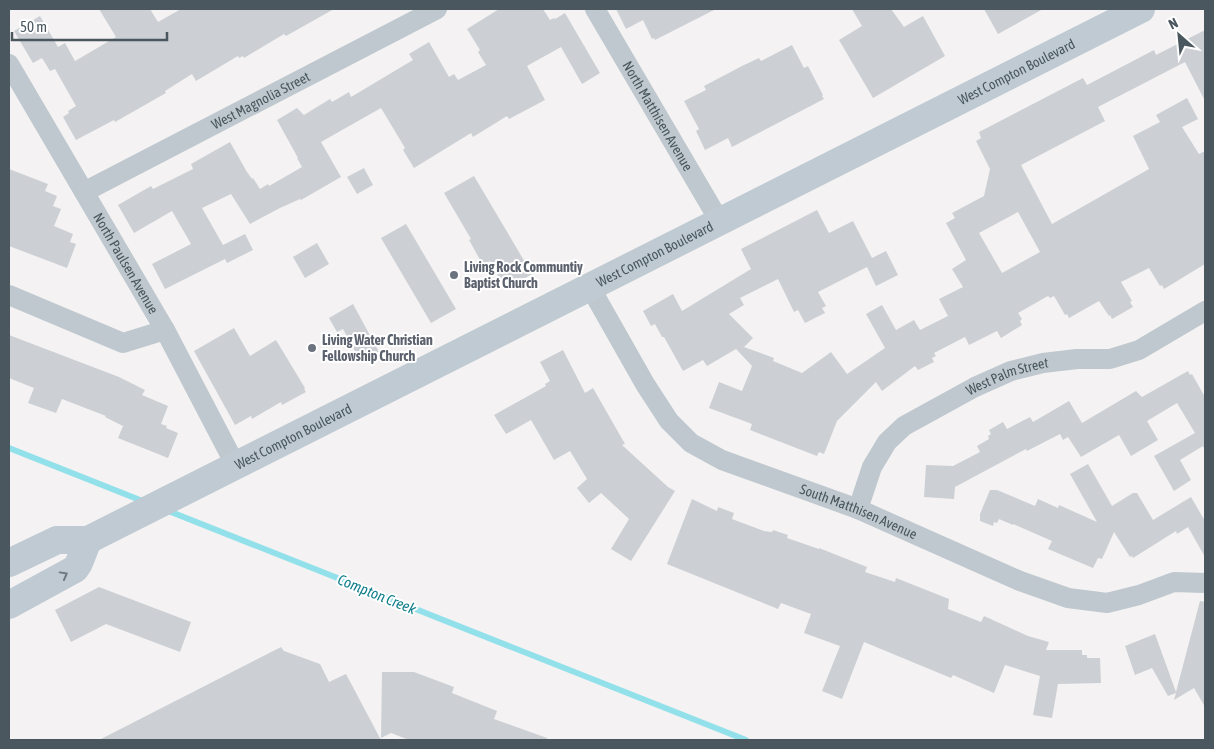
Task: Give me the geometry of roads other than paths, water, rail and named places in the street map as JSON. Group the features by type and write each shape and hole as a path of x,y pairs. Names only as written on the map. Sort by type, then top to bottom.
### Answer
{"main road":[{"name":"West Compton Boulevard","path":"9,563 57,540 88,540 121,524 1141,9"},
{"path":"9,605 75,569 80,562 88,540"}],"street":[{"name":"West Magnolia Street","path":"84,192 437,9"},
{"name":"North Matthisen Avenue","path":"595,9 720,222"},
{"name":"North Paulsen Avenue","path":"9,64 165,330 236,466"},
{"name":"South Matthisen Avenue","path":"590,287 645,384 669,422 691,443 722,460 858,510 1020,581 1068,598 1107,603 1139,595 1174,582 1205,583"},
{"path":"9,295 123,343 165,330"},
{"name":"West Palm Street","path":"858,510 872,467 887,442 904,426 975,387 1011,371 1043,363 1077,359 1110,359 1139,350 1205,311"}],"waterway":[{"name":"Compton Creek","path":"9,448 145,502"},
{"name":"Compton Creek","path":"166,510 746,740"}],"place":[{"name":"Living Rock Communtiy Baptist Church","path":"454,275"},
{"name":"Living Water Christian Fellowship Church","path":"312,348"}]}
